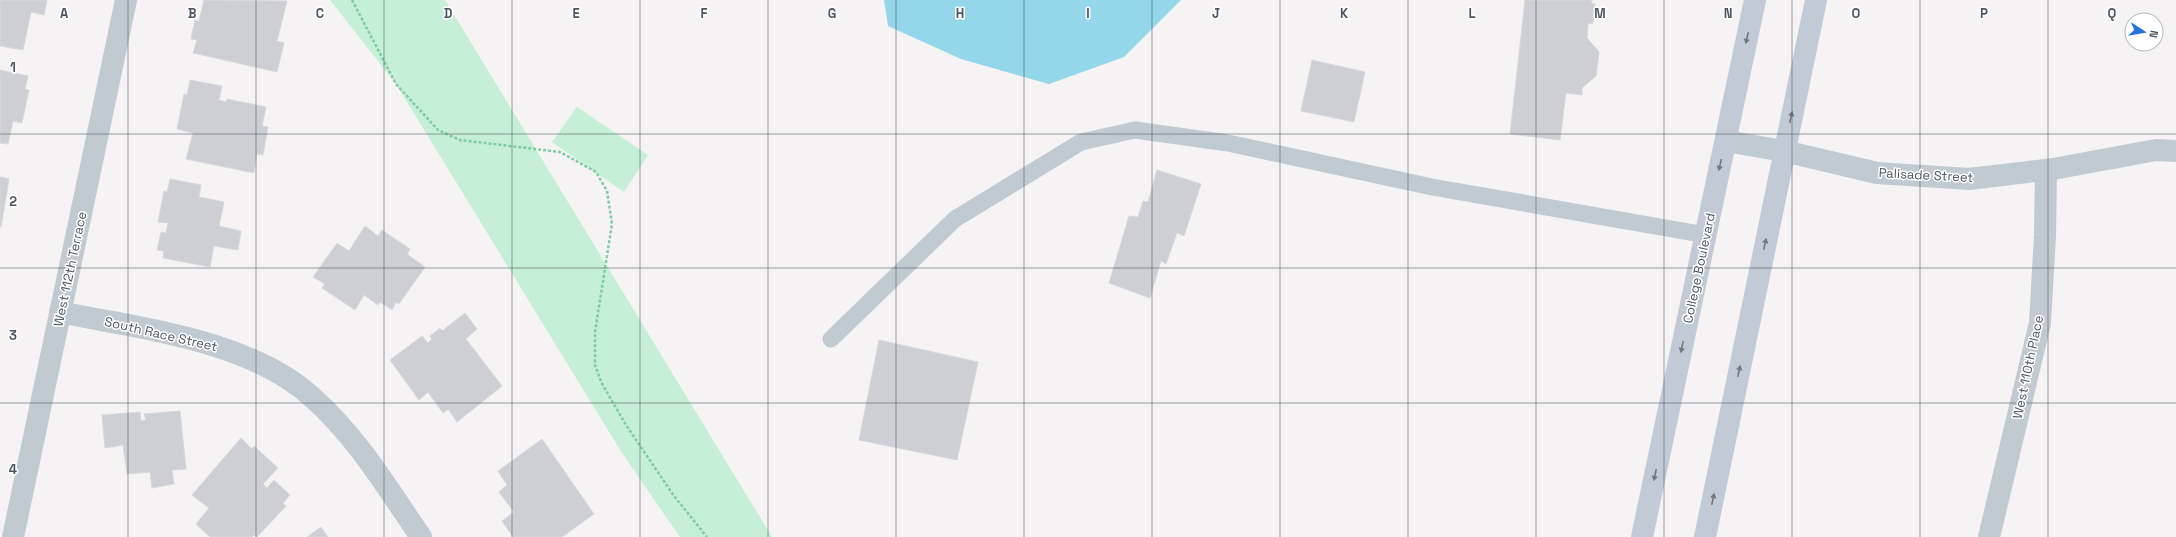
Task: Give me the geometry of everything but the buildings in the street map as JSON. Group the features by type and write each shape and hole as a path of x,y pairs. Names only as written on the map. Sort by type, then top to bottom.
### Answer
{"main road":[{"name":"College Boulevard","path":"1642,537 1755,0"},
{"path":"1705,537 1816,0"}],"street":[{"name":"West 112th Terrace","path":"13,537 126,0"},
{"name":"Palisade Street","path":"1726,140 1784,151 1877,173 1969,179 2046,170 2156,150 2176,151"},
{"name":"West 110th Place","path":"1989,537 2040,323 2045,235 2046,170"},
{"name":"South Race Street","path":"60,312 208,343 268,366 313,397 356,444 421,537"}],"lane":[{"path":"831,339 955,219 1081,142 1135,130 1228,144 1432,187 1706,235"}],"path":[{"path":"352,0 396,84 438,130 460,140 560,152 596,172 607,191 612,224 596,332 595,365 601,382 626,425 674,496 707,537"}],"green space":[{"path":"330,0 445,0 772,537 680,537 622,453 396,84"},
{"path":"577,107 648,155 624,192 552,142"}],"water":[{"path":"884,0 1181,0 1124,57 1049,84 961,59 888,26"}]}
